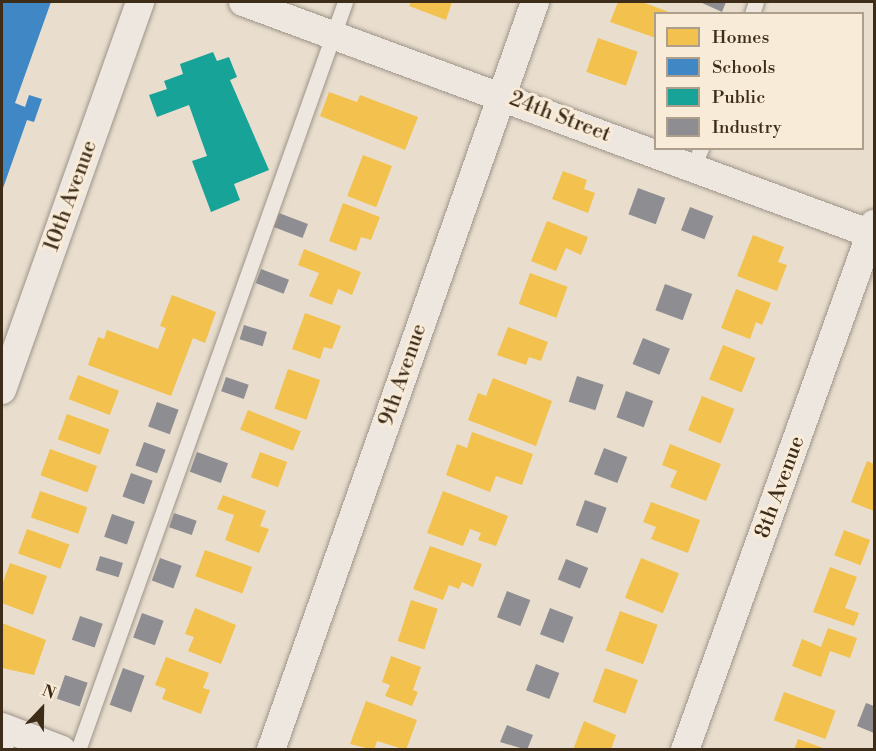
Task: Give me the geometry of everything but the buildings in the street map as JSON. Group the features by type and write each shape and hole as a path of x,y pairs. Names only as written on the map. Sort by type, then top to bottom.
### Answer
{"street":[{"name":"10th Avenue","path":"2,390 140,2"},
{"name":"24th Street","path":"243,2 501,95 654,144"},
{"name":"9th Avenue","path":"272,750 535,2"},
{"name":"24th Street","path":"672,150 697,158 873,231"},
{"name":"8th Avenue","path":"685,750 873,231"},
{"path":"2,729 62,750"}],"lane":[{"path":"78,750 345,2"},
{"path":"2,729 6,750"}]}
